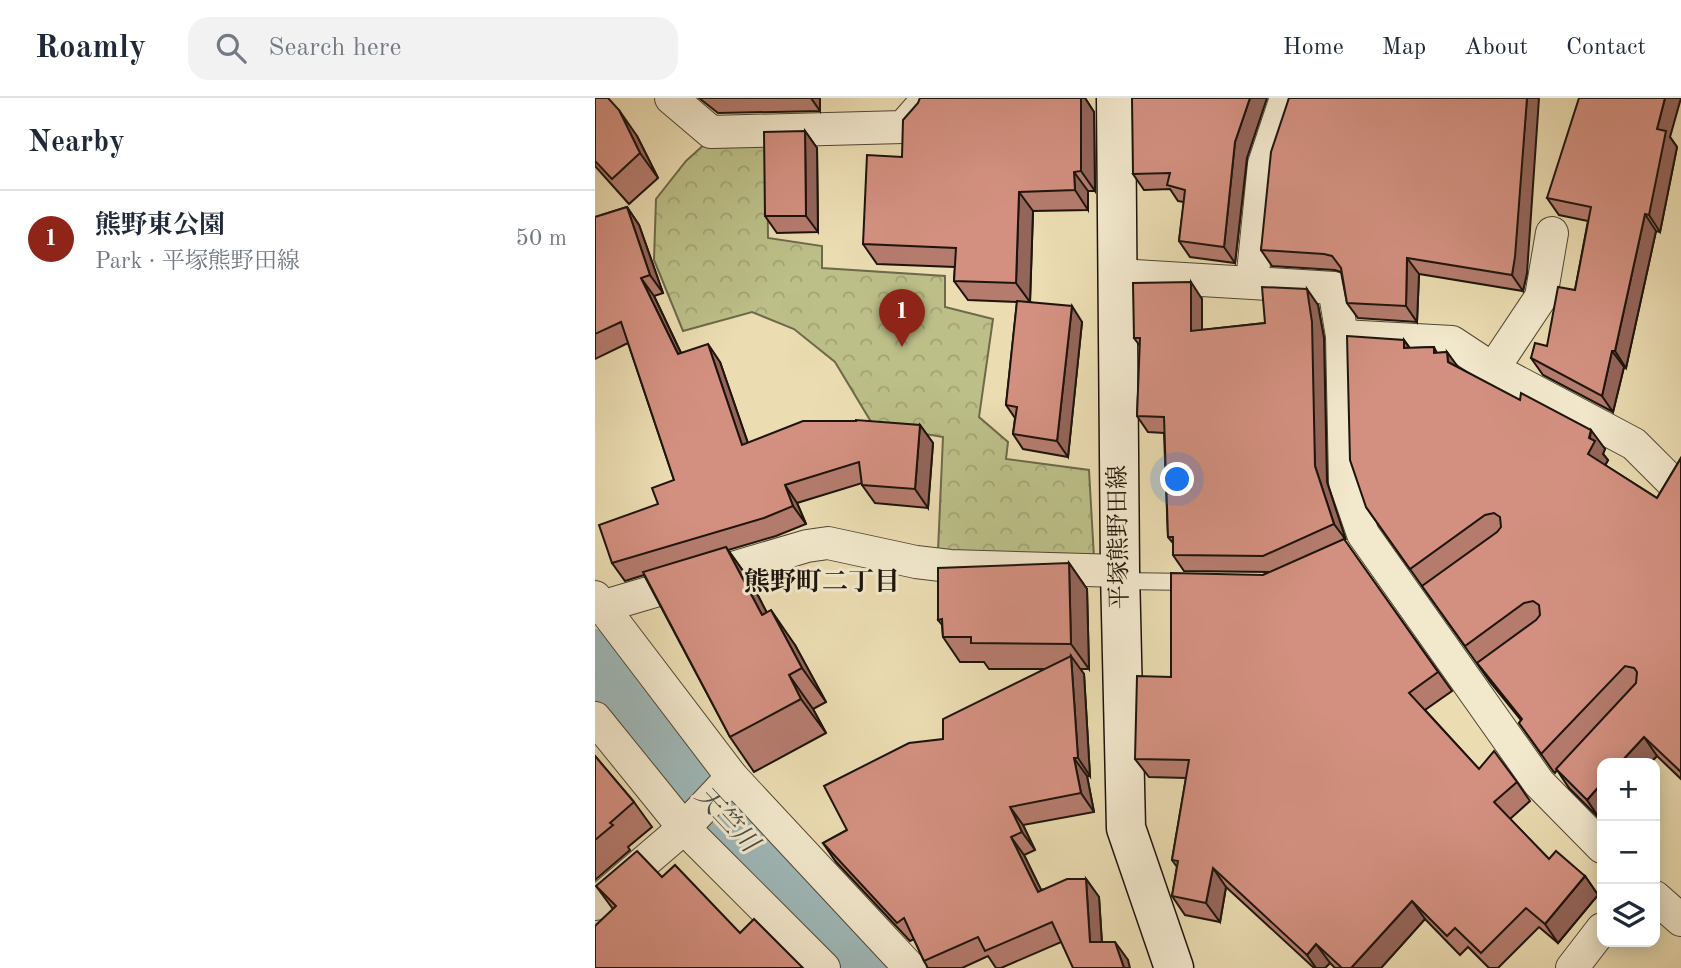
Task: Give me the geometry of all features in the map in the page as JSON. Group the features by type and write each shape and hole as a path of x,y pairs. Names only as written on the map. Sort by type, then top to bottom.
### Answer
{"street":[{"path":"671,98 712,132 903,127 918,110"},
{"name":"平塚熊野田線","path":"1116,98 1120,576 1126,828 1174,968"},
{"path":"1252,282 1264,164 1286,98"},
{"path":"1493,369 1541,298 1552,233"},
{"path":"1118,275 1334,288 1342,336 1345,482 1363,534 1363,545 1420,603 1539,783 1554,789 1597,841"},
{"path":"1342,336 1452,342 1493,369 1634,444 1672,482"},
{"path":"910,968 732,777 598,602 807,546 828,543 916,562 950,566 1045,567 1120,576"},
{"path":"595,718 684,828 824,968"},
{"path":"595,904 684,828 732,777"},
{"path":"1660,901 1681,919"},
{"path":"1572,968 1597,936"}],"lane":[{"path":"1120,576 1211,582"}],"green space":[{"path":"707,142 767,145 768,238 822,246 822,268 945,276 945,307 993,319 979,417 1008,442 1006,459 1089,470 1094,558 938,551 943,437 873,425 835,362 794,329 752,312 683,331 654,260 656,199 686,161"}],"building":[{"path":"595,98 608,98 619,110 640,153 612,179 595,161"},
{"path":"920,98 1081,98 1081,171 1074,172 1075,190 1019,192 1016,283 954,281 956,248 863,244 867,155 902,157 903,120"},
{"path":"1132,98 1250,98 1235,142 1224,247 1179,241 1185,190 1167,185 1170,173 1133,174"},
{"path":"1289,98 1527,98 1512,275 1407,258 1406,306 1347,303 1341,268 1332,256 1261,250 1271,152"},
{"path":"1579,98 1665,98 1657,129 1666,131 1649,215 1645,214 1615,351 1612,351 1602,396 1531,358 1535,343 1547,346 1558,287 1575,290 1591,207 1547,198"},
{"path":"805,131 806,216 765,216 764,132"},
{"path":"627,207 650,275 641,278 678,354 708,344 742,445 803,421 856,420 920,425 915,489 862,485 859,462 785,485 793,506 764,518 612,563 599,525 658,504 652,488 674,480 621,322 595,334 595,217"},
{"path":"1191,282 1191,331 1265,323 1262,287 1307,289 1312,322 1315,466 1334,524 1263,556 1173,555 1173,537 1168,537 1164,417 1137,416 1140,338 1134,338 1133,283"},
{"path":"1017,301 1072,306 1057,441 1013,434 1017,407 1006,405"},
{"path":"1347,336 1404,340 1404,348 1434,347 1434,353 1447,352 1448,362 1520,400 1521,393 1591,430 1589,438 1595,441 1588,454 1657,498 1681,458 1681,772 1644,737 1625,758 1597,758 1597,789 1587,800 1556,769 1636,683 1637,672 1634,668 1625,666 1541,754 1519,723 1522,719 1477,663 1536,620 1540,615 1539,605 1533,601 1524,603 1465,646 1422,586 1497,532 1501,527 1500,517 1494,513 1485,515 1410,569 1366,507 1350,460"},
{"path":"1344,539 1438,672 1409,693 1479,769 1494,751 1517,782 1494,802 1549,859 1556,851 1585,876 1545,924 1526,908 1481,953 1455,928 1447,936 1412,901 1351,968 1342,968 1316,944 1307,955 1213,868 1206,903 1172,896 1178,861 1172,860 1189,760 1135,759 1137,676 1171,677 1171,573 1263,575"},
{"path":"726,547 762,615 771,610 802,668 789,675 801,699 730,737 643,572"},
{"path":"1069,563 1071,644 971,643 971,637 943,637 942,619 938,620 938,568"},
{"path":"1071,656 1078,758 1074,758 1081,793 1010,807 1022,832 1011,837 1038,892 1067,879 1086,879 1090,942 1115,942 1124,968 1073,968 1052,922 985,951 978,937 924,961 904,918 897,923 823,843 847,830 824,786 909,743 943,739 943,719"},
{"path":"595,756 634,802 595,840"},
{"path":"637,851 662,877 675,865 740,933 754,919 803,968 595,968 595,926 616,906 596,886"}],"waterway":[{"name":"天竺川","path":"595,665 656,746 689,784 864,968"}],"place":[{"name":"熊野東公園","path":"902,347"}],"district":[{"name":"熊野町二丁目","path":"822,583"}]}
